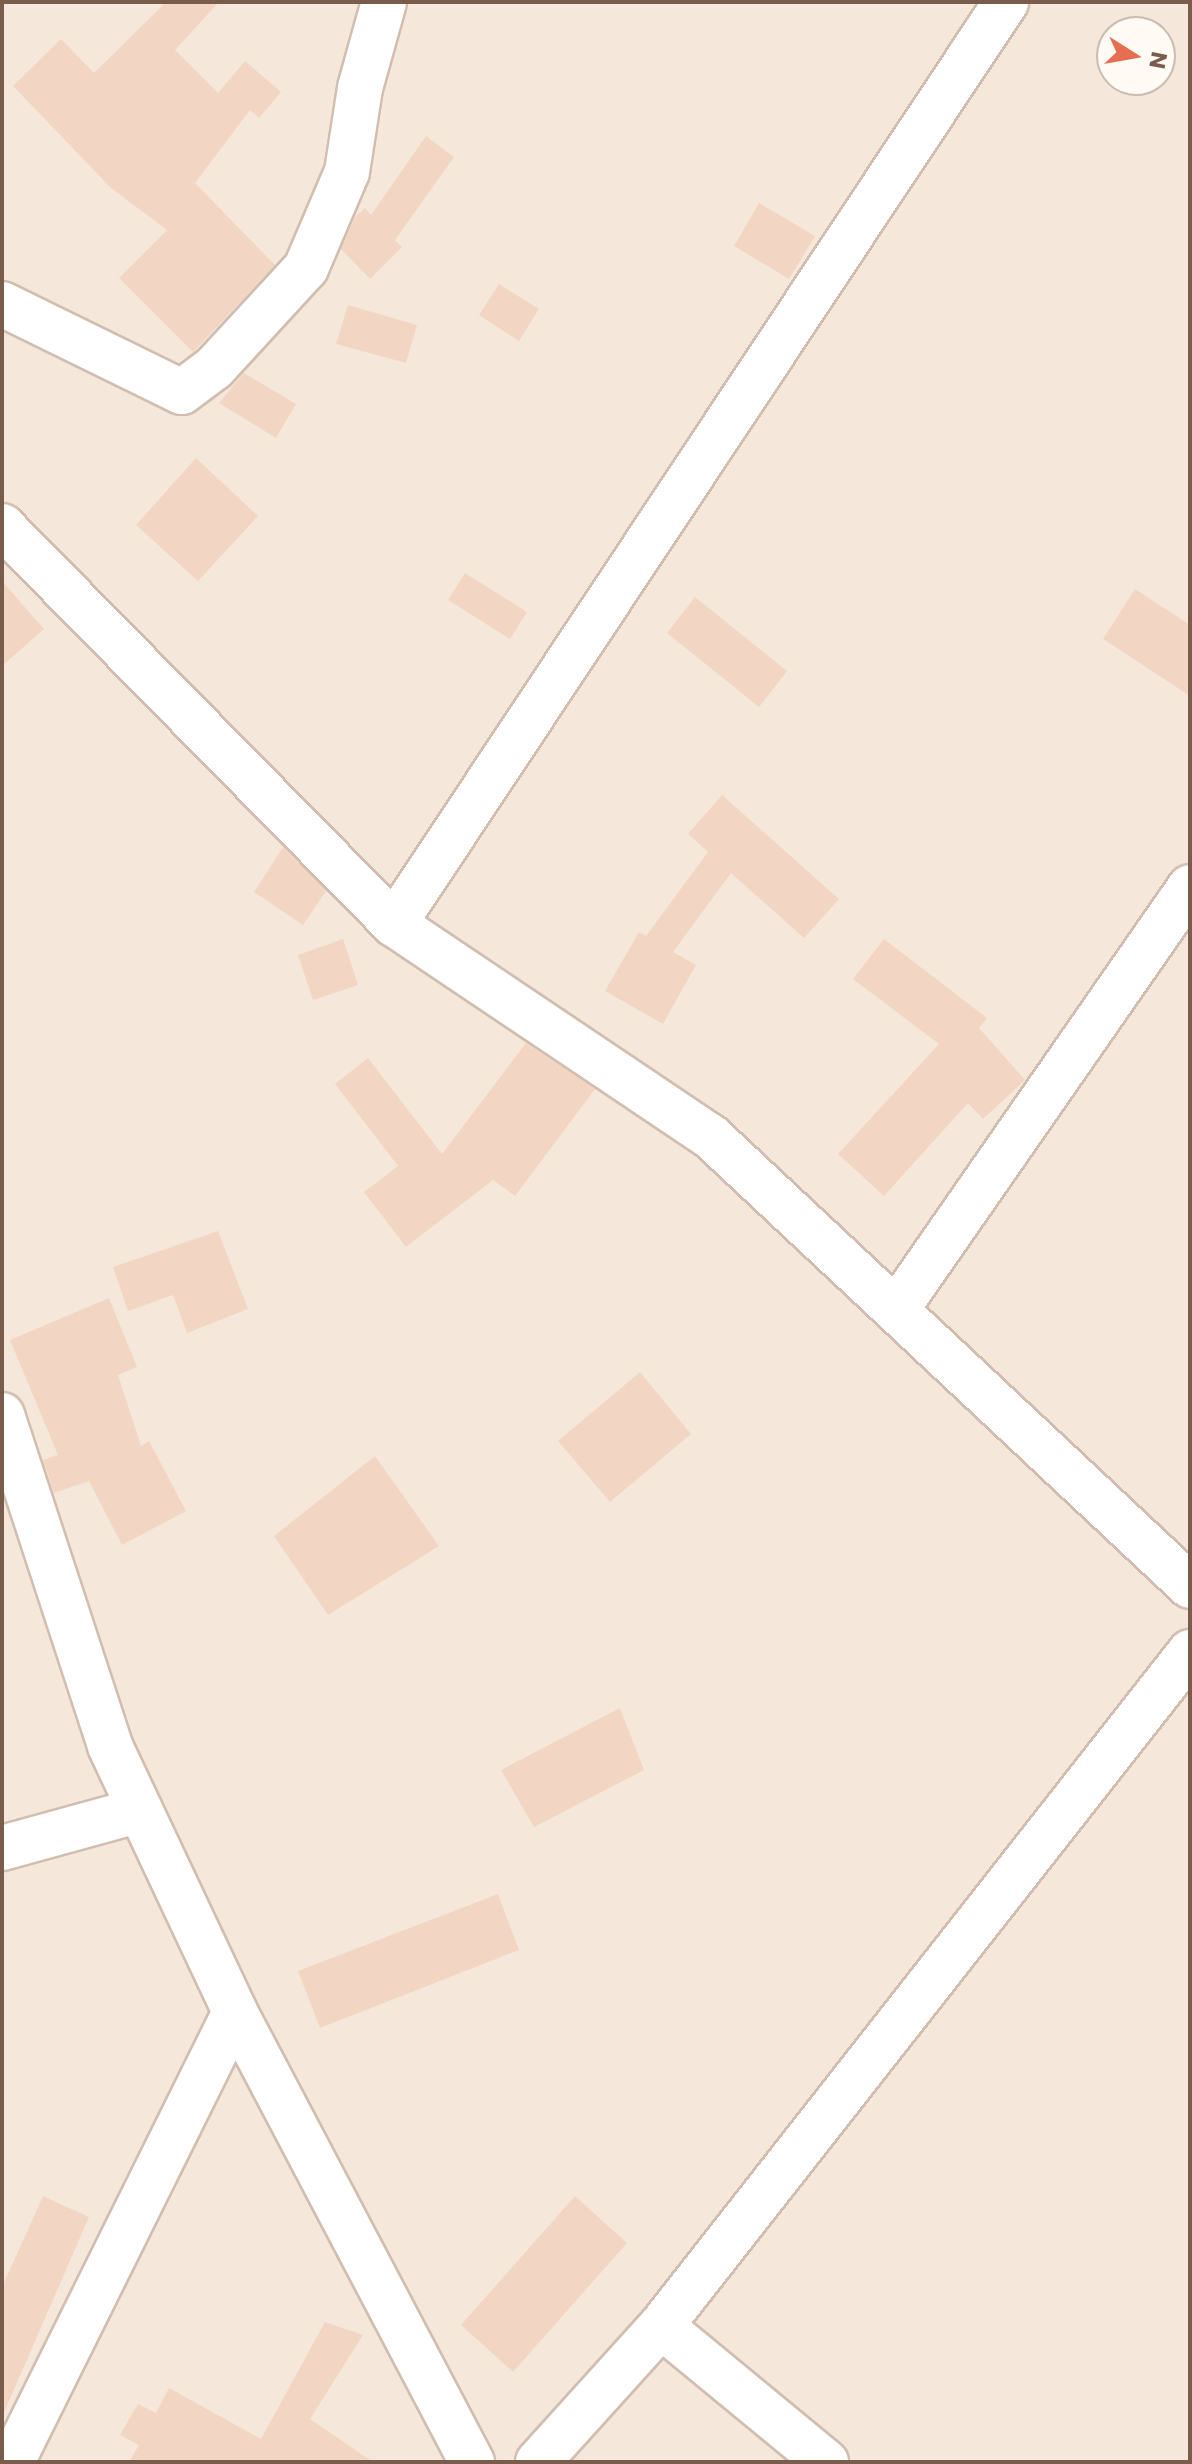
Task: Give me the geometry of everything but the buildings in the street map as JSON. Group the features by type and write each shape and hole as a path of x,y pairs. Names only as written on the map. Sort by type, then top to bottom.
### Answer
{"street":[{"path":"2,304 182,392 214,368 306,268 347,172 360,88 384,2"},
{"path":"394,924 1006,2"},
{"path":"2,526 394,924 710,1136 1190,1586"},
{"path":"896,1310 1190,887"},
{"path":"2,1415 110,1746 235,2012 472,2462"},
{"path":"538,2462 661,2326 1190,1652"},
{"path":"2,1848 140,1810"},
{"path":"12,2462 235,2012"},
{"path":"661,2326 826,2462"}],"shaded area":[{"path":"2,2 1190,2 1190,2462 2,2462"}]}
